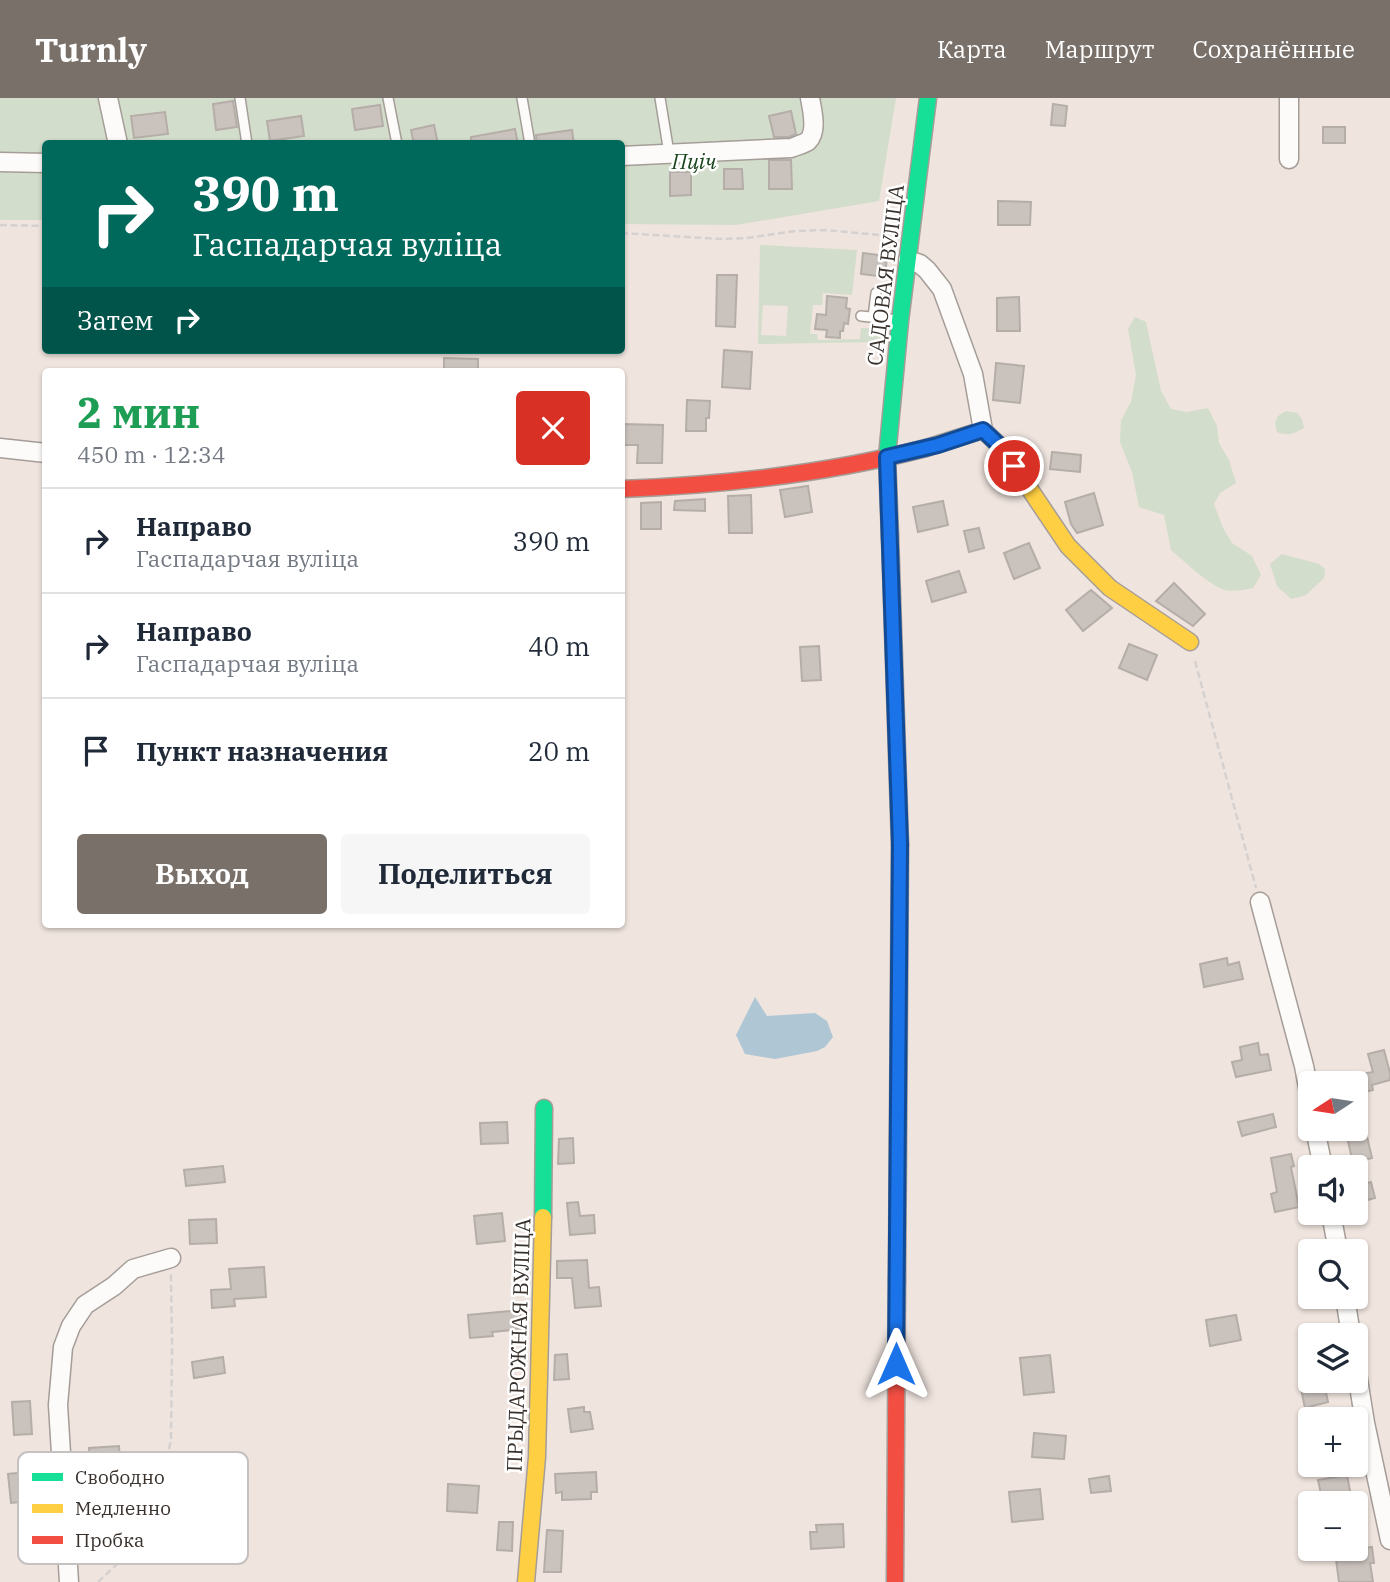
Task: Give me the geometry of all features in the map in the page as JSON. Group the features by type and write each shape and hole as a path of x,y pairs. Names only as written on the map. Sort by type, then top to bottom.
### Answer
{"street":[{"path":"108,98 117,140"},
{"path":"625,156 791,148 807,141 812,133 810,98"},
{"name":"САДОВАЯ ВУЛІЦА","path":"895,1582 900,844 887,457 900,321 928,98"},
{"path":"1289,98 1289,159"},
{"path":"0,162 42,163"},
{"path":"908,260 920,264 942,289 972,374 983,430 1002,448 1068,546 1110,588 1190,642"},
{"path":"625,489 751,480 853,465 921,450 983,430"},
{"path":"0,448 42,453"},
{"path":"1260,902 1305,1071"},
{"name":"ПРЫДАРОЖНАЯ ВУЛІЦА","path":"526,1582 537,1457 544,1108"},
{"path":"61,1452 58,1405 62,1347 71,1326 85,1305 114,1286 132,1269 171,1258"},
{"path":"1360,1393 1390,1540"},
{"path":"68,1564 69,1582"}],"lane":[{"path":"240,98 246,140"},
{"path":"388,98 396,140"},
{"path":"522,98 529,140"},
{"path":"660,98 669,153"},
{"path":"873,317 876,293"},
{"path":"861,316 900,321"}],"path":[{"path":"0,225 42,226"},
{"path":"625,233 721,239 825,230 910,239"},
{"path":"1190,642 1260,902"},
{"path":"169,1452 171,1439 171,1258"},
{"path":"98,1582 117,1564"}],"green space":[{"name":"Пціч","path":"0,98 896,98 879,201 736,225 625,224 625,140 42,140 42,220 0,220"},
{"path":"760,245 857,250 852,295 823,293 822,305 813,305 810,334 817,334 818,340 860,339 861,328 884,329 883,342 758,344","holes":["763,305 788,306 786,336 761,335"]},
{"path":"1135,317 1146,322 1161,391 1171,409 1187,412 1208,408 1217,426 1219,443 1229,460 1236,483 1220,493 1214,504 1232,543 1252,556 1261,575 1253,588 1236,591 1219,588 1171,550 1164,515 1139,507 1132,472 1120,442 1121,420 1131,402 1136,375 1128,329"},
{"path":"1286,411 1297,413 1304,428 1291,434 1277,432 1275,423 1278,416"},
{"path":"1282,554 1319,564 1325,569 1324,578 1306,595 1291,599 1277,586 1270,564"}],"water":[{"path":"755,997 767,1016 815,1013 827,1021 833,1037 825,1047 817,1051 775,1059 745,1054 736,1035"}],"building":[{"path":"233,101 237,127 216,130 213,104"},
{"path":"1053,104 1067,106 1065,126 1051,125"},
{"path":"380,105 383,126 355,130 352,109"},
{"path":"791,111 796,134 774,137 769,116"},
{"path":"165,112 168,134 134,138 131,116"},
{"path":"301,116 304,136 270,140 267,121"},
{"path":"434,125 437,140 413,140 411,130"},
{"path":"1323,127 1345,127 1345,143 1323,143"},
{"path":"515,129 517,140 471,140 471,137"},
{"path":"572,130 573,140 537,140 536,135"},
{"path":"769,160 791,160 792,189 769,189"},
{"path":"724,169 742,169 743,189 724,189"},
{"path":"670,172 691,172 691,195 670,196"},
{"path":"998,201 1031,202 1030,225 998,225"},
{"path":"863,253 887,256 885,277 861,274"},
{"path":"717,275 737,275 735,327 716,326"},
{"path":"827,296 847,298 846,308 850,309 848,324 844,323 840,338 826,337 827,330 815,329 817,314 826,315"},
{"path":"1019,297 1020,331 997,331 997,298"},
{"path":"724,350 752,352 750,389 722,387"},
{"path":"444,358 478,359 478,368 444,368"},
{"path":"996,363 1024,366 1020,403 993,400"},
{"path":"687,400 710,401 706,431 686,431"},
{"path":"625,424 663,425 662,463 637,463 638,445 625,445"},
{"path":"1052,452 1081,455 1080,472 1050,469"},
{"path":"808,486 812,512 785,517 780,490"},
{"path":"1094,493 1103,525 1077,533 1071,524 1065,502"},
{"path":"751,495 752,533 729,533 728,496"},
{"path":"705,499 705,511 674,510 675,501"},
{"path":"943,501 948,525 918,532 913,507"},
{"path":"661,502 661,529 641,529 641,503"},
{"path":"979,528 984,548 969,552 964,531"},
{"path":"1029,543 1040,568 1014,579 1004,553"},
{"path":"959,571 966,592 932,602 926,581"},
{"path":"1174,583 1205,614 1193,626 1156,601"},
{"path":"1091,590 1112,608 1083,631 1066,610"},
{"path":"1129,644 1157,655 1147,680 1119,668"},
{"path":"819,646 821,680 802,681 800,647"},
{"path":"1227,958 1228,965 1239,962 1243,979 1204,987 1200,964"},
{"path":"1258,1043 1260,1055 1268,1054 1271,1070 1236,1077 1232,1062 1242,1060 1240,1047"},
{"path":"1384,1050 1390,1080 1372,1085 1373,1090 1368,1091 1368,1073 1373,1072 1368,1054"},
{"path":"1273,1114 1276,1127 1242,1136 1238,1122"},
{"path":"507,1122 508,1143 481,1144 480,1123"},
{"path":"573,1138 574,1163 558,1164 559,1139"},
{"path":"1348,1141 1368,1141 1372,1158 1368,1159 1368,1155 1351,1155"},
{"path":"1291,1154 1298,1207 1275,1212 1271,1194 1277,1192 1271,1158"},
{"path":"223,1166 225,1182 186,1186 184,1170"},
{"path":"1371,1182 1375,1198 1368,1200 1368,1183"},
{"path":"578,1202 580,1216 594,1215 595,1233 570,1235 567,1203"},
{"path":"502,1213 505,1241 477,1244 474,1216"},
{"path":"216,1219 217,1243 190,1244 189,1220"},
{"path":"587,1260 589,1288 599,1287 601,1306 575,1308 572,1278 557,1278 557,1261"},
{"path":"264,1267 266,1297 234,1299 235,1306 212,1308 211,1290 231,1289 229,1269"},
{"path":"520,1310 521,1329 470,1338 468,1315"},
{"path":"1236,1315 1241,1340 1210,1346 1206,1320"},
{"path":"567,1354 569,1379 554,1380 555,1355"},
{"path":"1050,1355 1054,1392 1024,1395 1020,1358"},
{"path":"223,1357 225,1373 194,1378 192,1362"},
{"path":"1302,1393 1326,1393 1328,1402 1305,1407"},
{"path":"30,1401 32,1434 14,1435 12,1402"},
{"path":"584,1407 584,1412 590,1412 593,1429 571,1432 568,1409"},
{"path":"1034,1433 1066,1436 1064,1459 1032,1457"},
{"path":"119,1446 119,1452 89,1452 89,1448"},
{"path":"596,1472 597,1492 591,1492 591,1499 562,1500 562,1492 556,1493 555,1474"},
{"path":"18,1473 18,1502 11,1503 8,1474"},
{"path":"1109,1476 1111,1491 1091,1493 1089,1479"},
{"path":"1347,1477 1350,1491 1320,1491 1318,1480"},
{"path":"448,1484 479,1486 477,1513 447,1511"},
{"path":"1040,1489 1043,1519 1012,1522 1009,1492"},
{"path":"499,1522 513,1522 512,1551 497,1550"},
{"path":"843,1524 844,1547 811,1549 810,1532 817,1532 816,1525"},
{"path":"547,1530 563,1531 561,1572 544,1572"},
{"path":"1372,1547 1374,1563 1370,1563 1373,1582 1339,1582 1336,1561 1368,1561 1368,1548"}],"traffic: fast":[{"path":"890,536 887,457 900,321 928,98"},
{"path":"897,1280 900,845"},
{"path":"543,1217 544,1108"}],"traffic: slow":[{"path":"926,448 983,430 1002,448 1068,546 1110,588 1190,642"},
{"path":"890,536 900,845"},
{"path":"526,1582 537,1457 543,1217"}],"traffic: jam":[{"path":"625,489 775,477 851,465 926,448"},
{"path":"895,1582 897,1280"}],"route":[{"path":"896,1364 900,844 887,457 921,450 983,430 1002,448 1014,466"}]}
